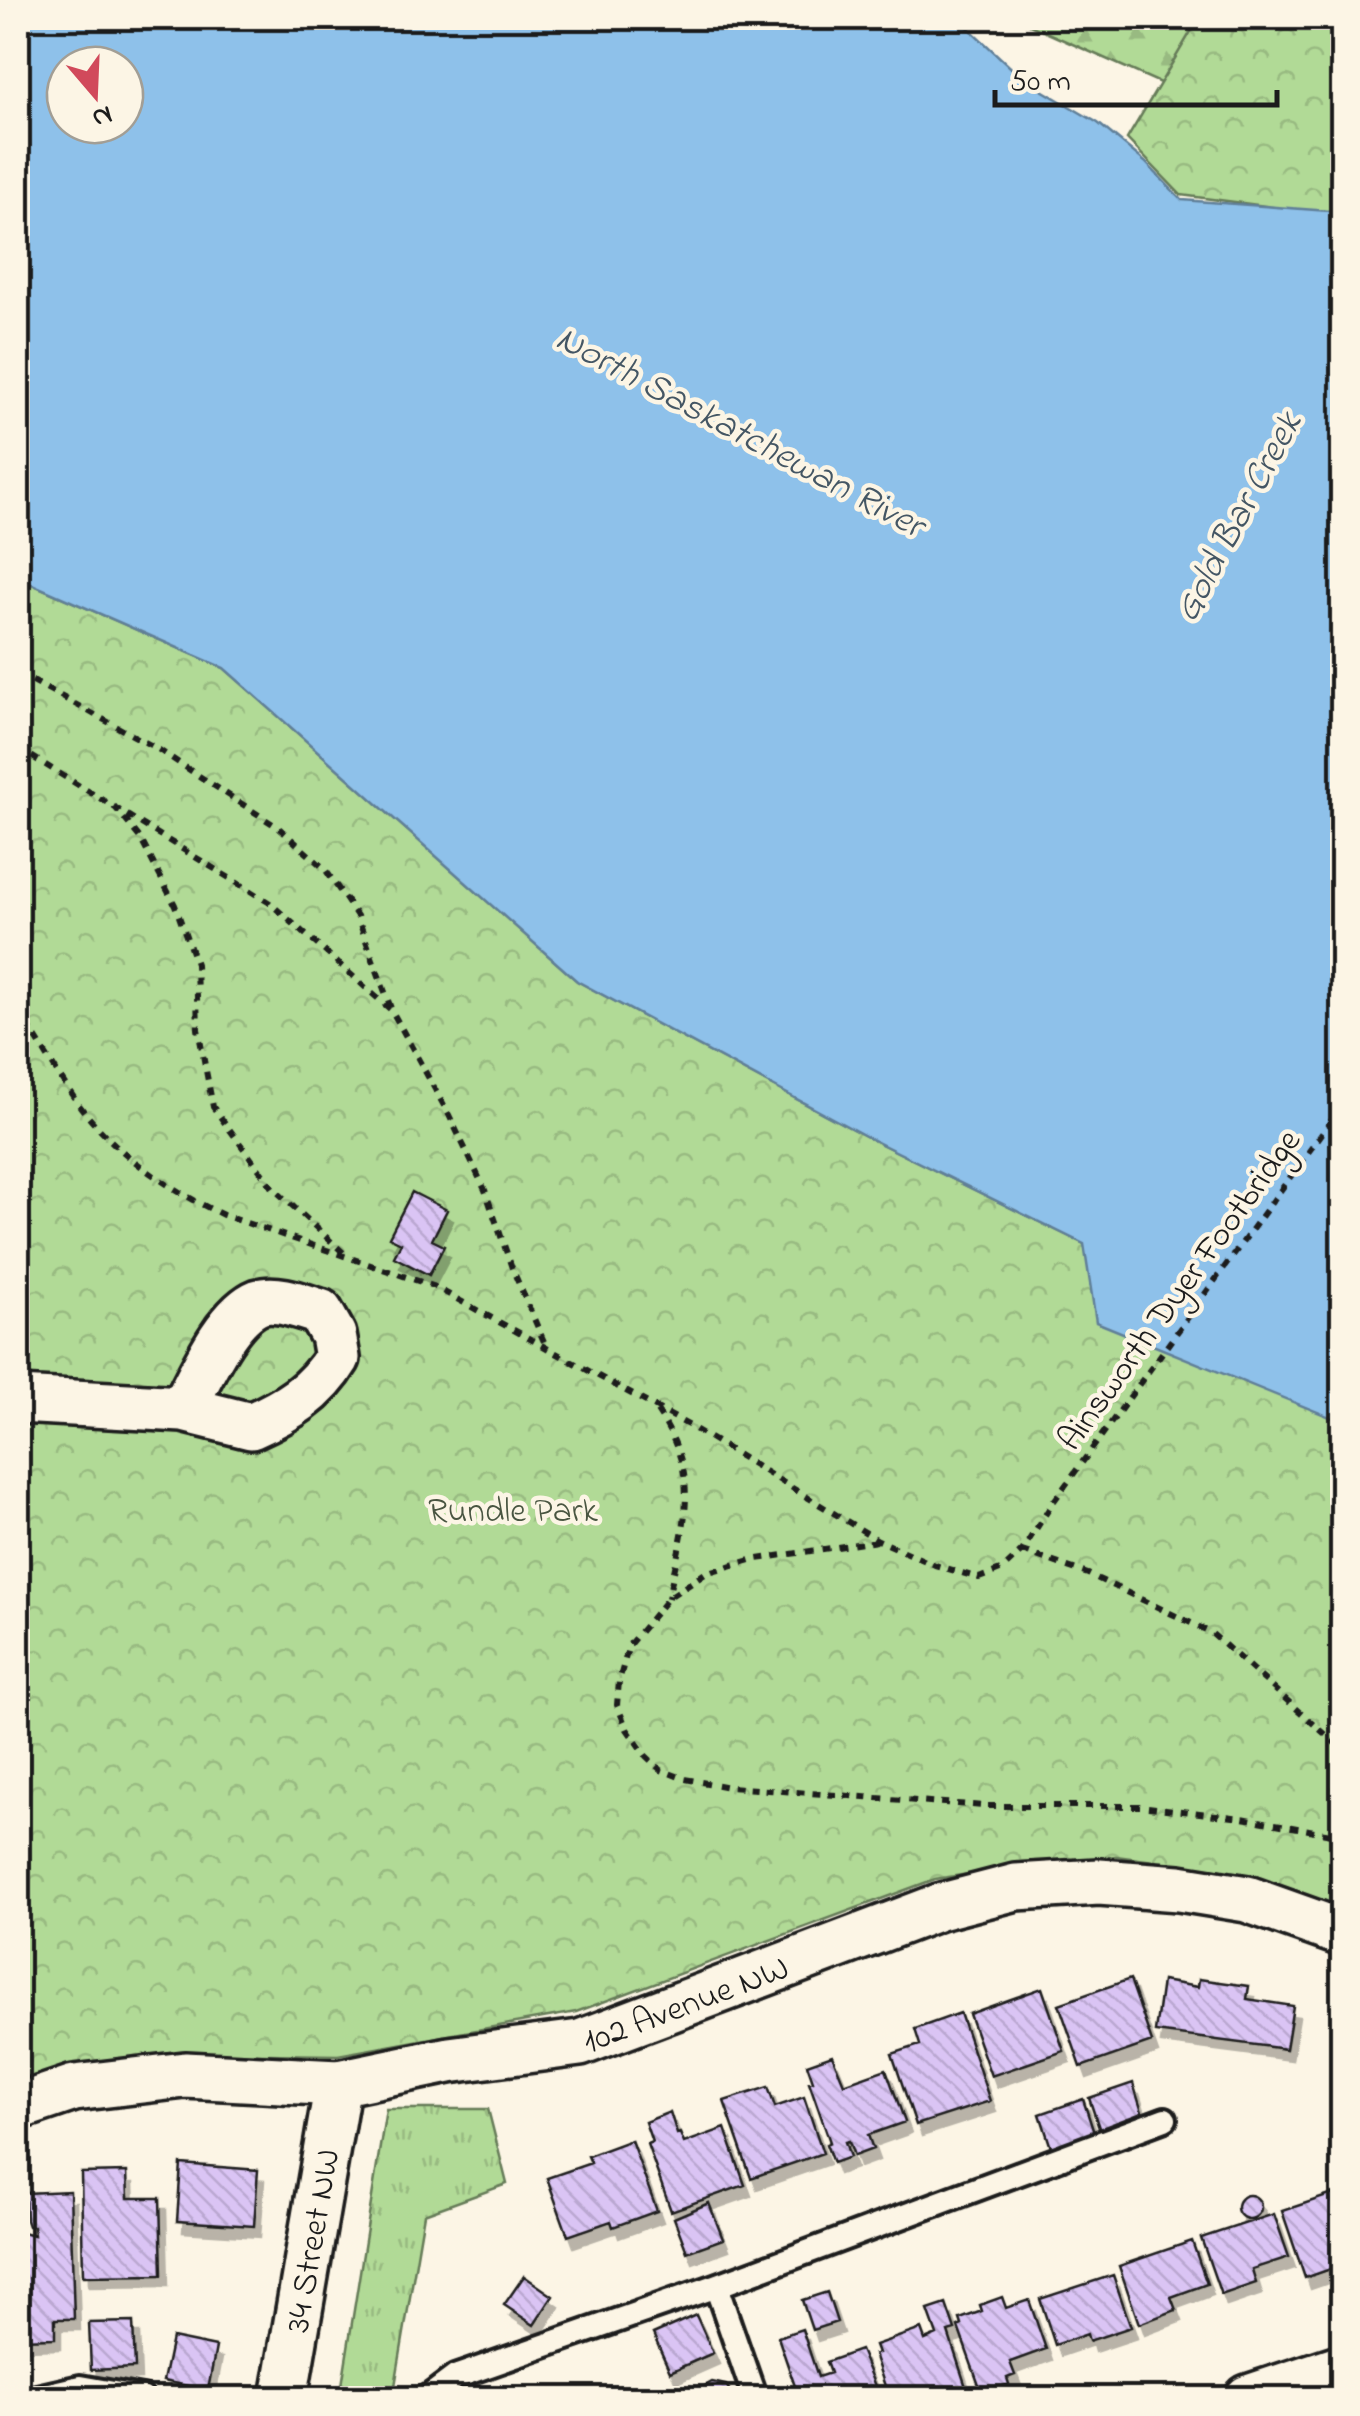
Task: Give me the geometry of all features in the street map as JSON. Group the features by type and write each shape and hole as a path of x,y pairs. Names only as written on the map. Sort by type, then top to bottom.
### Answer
{"street":[{"path":"18,1400 183,1409"},
{"name":"102 Avenue NW","path":"18,2107 74,2088 185,2075 338,2082 449,2060 580,2043 939,1907 1016,1887 1099,1882 1179,1888 1247,1899 1342,1933"},
{"name":"34 Street NW","path":"284,2398 338,2082"},
{"path":"1248,2398 1342,2367"}],"lane":[{"path":"427,2398 455,2378 716,2286 1165,2119"},
{"path":"716,2286 754,2398"},
{"path":"32,2398 80,2387 142,2398"}],"path":[{"path":"18,673 156,748 279,828 326,869 357,916 392,1011 485,1190 512,1268 546,1345"},
{"path":"18,748 270,903 392,1011"},
{"path":"114,806 140,838 166,888 196,964 198,1029 213,1106 273,1188 349,1257"},
{"path":"18,1010 85,1112 130,1158 159,1180 223,1214 433,1286 690,1426 878,1540 936,1565 979,1578 1003,1570 1022,1551 1088,1574 1210,1632 1342,1750"},
{"name":"Ainsworth Dyer Footbridge","path":"1022,1551 1054,1501 1342,1106"},
{"path":"657,1410 676,1439 684,1465 687,1506 668,1598"},
{"path":"878,1540 751,1560 705,1574 668,1598 629,1645 616,1705 627,1730 646,1756 661,1770 729,1788 984,1806 1140,1806 1242,1818 1342,1836"}],"green space":[{"path":"1014,18 1311,18 1223,111"},
{"path":"1199,18 1342,18 1342,216 1181,195 1127,139"},
{"name":"Rundle Park","path":"18,578 224,668 577,981 871,1139 1084,1244 1342,1422 1342,1911 1222,1870 1116,1856 1030,1865 935,1879 576,2012 338,2055 193,2053 56,2070 18,2082"},
{"path":"386,2109 488,2109 507,2184 424,2214 393,2398 340,2398"}],"water":[{"path":"18,18 958,18 1023,79 1098,123 1145,162 1182,200 1342,212 1342,1422 1096,1322 1084,1244 871,1139 577,981 224,668 18,578"}],"building":[{"path":"412,1192 447,1210 432,1240 444,1246 429,1275 394,1257 401,1243 389,1237"},
{"path":"1130,1979 1152,2042 1081,2067 1059,2004"},
{"path":"1199,1979 1249,1986 1247,1999 1293,2006 1286,2049 1155,2032 1162,1981 1198,1987"},
{"path":"1042,1988 1064,2051 991,2076 969,2014"},
{"path":"960,2013 990,2101 916,2125 892,2054 920,2045 915,2029"},
{"path":"832,2055 844,2084 886,2069 905,2122 868,2135 873,2149 854,2156 849,2141 845,2142 850,2157 833,2163 807,2064"},
{"path":"1133,2083 1146,2125 1103,2140 1089,2098"},
{"path":"768,2087 775,2107 804,2097 823,2153 751,2178 724,2101"},
{"path":"1083,2099 1097,2142 1054,2157 1040,2114"},
{"path":"670,2112 684,2143 725,2128 745,2185 671,2211 647,2144 652,2142 645,2122"},
{"path":"631,2140 657,2211 613,2227 611,2221 568,2236 547,2178 591,2163 588,2156"},
{"path":"181,2164 258,2170 254,2226 177,2221"},
{"path":"127,2172 128,2198 160,2198 162,2275 83,2276 81,2173"},
{"path":"70,2191 74,2319 55,2319 55,2338 18,2339 18,2231 34,2235 33,2226 28,2226 26,2220 25,2193"},
{"path":"1342,2191 1342,2265 1305,2278 1282,2211"},
{"path":"1244,2195 1254,2195 1261,2207 1254,2219 1244,2219 1237,2212 1237,2202"},
{"path":"709,2203 723,2239 687,2252 674,2218"},
{"path":"1274,2214 1289,2257 1252,2269 1256,2283 1221,2295 1201,2238"},
{"path":"1192,2241 1207,2284 1171,2297 1176,2310 1139,2324 1119,2266"},
{"path":"1113,2275 1131,2327 1089,2341 1087,2334 1055,2345 1040,2299"},
{"path":"524,2276 553,2296 534,2325 504,2305"},
{"path":"827,2292 837,2322 812,2330 802,2300"},
{"path":"1002,2297 1006,2308 1029,2300 1046,2349 1010,2362 1015,2375 1007,2378 1009,2384 982,2394 958,2327 962,2325 960,2319 982,2311 980,2305"},
{"path":"946,2304 955,2330 948,2332 968,2393 951,2398 889,2398 874,2354 878,2353 875,2345 921,2329 925,2340 937,2335 928,2310"},
{"path":"696,2315 713,2353 670,2372 653,2334"},
{"path":"133,2322 135,2368 91,2370 89,2323"},
{"path":"802,2329 818,2377 830,2373 826,2362 860,2350 880,2398 799,2398 778,2337"},
{"path":"172,2338 216,2347 208,2390 163,2381"},
{"path":"712,2382 726,2385 735,2398 683,2398"}],"water label":[{"name":"North Saskatchewan River","path":"741,430"},
{"name":"Gold Bar Creek","path":"1236,516"}]}
